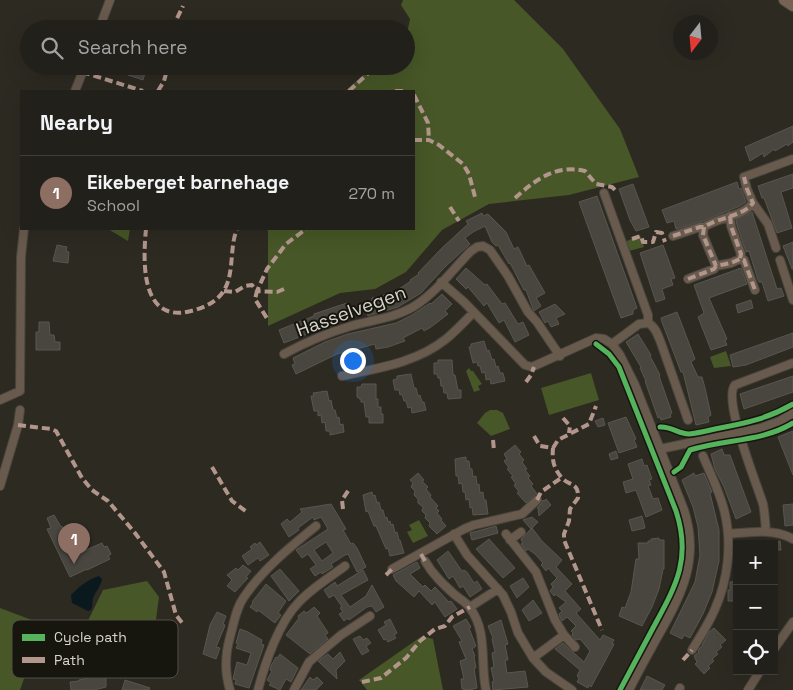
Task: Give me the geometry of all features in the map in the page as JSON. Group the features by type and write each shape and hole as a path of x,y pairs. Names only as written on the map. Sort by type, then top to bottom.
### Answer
{"main road":[{"path":"784,0 793,6"}],"street":[{"path":"102,20 110,0"},
{"path":"75,90 81,75"},
{"path":"776,248 768,224 753,203 744,177 793,159"},
{"path":"604,193 648,315 648,324"},
{"path":"673,236 704,227 710,223 742,212 753,203"},
{"path":"730,216 731,226 741,254 740,259"},
{"path":"704,227 703,235 716,266"},
{"path":"0,400 20,391 21,257 24,230"},
{"name":"Hasselvegen","path":"284,354 318,337 405,311 422,301 477,247 487,248 503,268 528,312 560,356"},
{"path":"688,279 714,269 716,266 740,259"},
{"path":"740,259 744,260 755,290"},
{"path":"780,260 793,300"},
{"path":"441,282 474,312 525,365 534,367 596,338 604,339 612,344 620,355 635,384 688,523 690,555 687,575 679,597 629,690"},
{"path":"342,376 402,362 422,354 444,340 474,312"},
{"path":"612,344 639,324 652,326 661,343 688,420"},
{"path":"766,531 764,506 739,433 732,396 733,387 793,363"},
{"path":"0,486 18,425 20,410"},
{"path":"660,449 767,426 793,413"},
{"path":"692,650 717,603 728,557 728,534 725,513 703,456"},
{"path":"392,569 454,534 474,525 522,514 537,500"},
{"path":"230,690 226,678 226,654 237,612 244,597 284,551 316,526"},
{"path":"728,534 766,531 793,539"},
{"path":"521,532 508,537 536,572 555,620 564,635 575,647"},
{"path":"454,534 467,555 498,589 507,603 518,633 532,658 546,672 572,690"},
{"path":"425,561 443,584 470,607 483,643 483,671 486,690"},
{"path":"258,690 265,662 292,610 313,589 346,566"},
{"path":"470,607 498,589"},
{"path":"294,690 303,671 314,658 341,635 370,616"},
{"path":"778,643 793,622"},
{"path":"532,658 564,635"},
{"path":"748,690 757,675"}],"green space":[{"path":"403,0 514,0 563,49 620,129 639,177 569,195 489,204 442,230 406,272 375,289 340,293 268,326 267,230 415,230 415,90 346,90 364,75 415,75 415,20 410,20 401,5"},
{"path":"110,230 130,230 128,241"},
{"path":"640,235 644,247 629,251 626,244 627,241"},
{"path":"726,351 731,366 714,368 710,357"},
{"path":"469,368 482,384 478,386 480,390 474,392 466,371"},
{"path":"591,373 599,400 549,415 541,388"},
{"path":"490,410 497,410 503,413 510,429 491,436 477,423"},
{"path":"419,520 428,536 413,543 407,532 412,530 409,525"},
{"path":"147,581 159,597 156,620 88,620 103,590"},
{"path":"0,608 32,620 12,620 12,678 24,678 20,690 0,690"},
{"path":"422,636 433,639 443,690 367,690 359,680"}],"shaded area":[{"path":"99,576 102,579 93,598 91,610 88,611 72,603 71,595 91,579"}],"building":[{"path":"128,75 144,75 143,80"},
{"path":"793,126 793,142 775,151 774,149 764,157 763,153 750,161 745,147"},
{"path":"793,174 793,188 781,192 792,228 777,233 758,186"},
{"path":"737,182 746,202 740,206 703,221 676,229 674,221 667,223 662,210"},
{"path":"633,184 649,227 636,231 619,189"},
{"path":"597,196 637,308 633,310 633,314 621,318 579,202"},
{"path":"752,212 777,289 781,288 784,296 768,301 762,282 758,280 749,251 746,252 736,220"},
{"path":"482,213 483,216 488,214 506,232 514,249 518,247 527,266 529,265 545,293 536,298 541,306 534,311 526,290 524,290 498,245 496,246 492,242 485,226 465,238 470,244 421,293 398,307 368,316 365,302 372,301 372,298 393,293 411,281 468,224 466,221"},
{"path":"793,242 793,269 792,269 783,246"},
{"path":"57,245 67,247 66,251 69,252 68,263 53,261"},
{"path":"663,245 675,278 671,279 673,285 662,289 665,299 656,302 640,253"},
{"path":"466,268 485,285 487,284 502,304 505,303 518,324 523,322 529,335 515,342 504,320 499,323 487,303 484,306 468,287 466,289 456,279"},
{"path":"741,268 747,284 709,298 727,339 725,340 727,345 711,350 698,317 704,313 694,285"},
{"path":"442,294 452,304 445,311 448,314 424,331 422,328 403,338 405,341 388,347 376,349 375,344 337,354 296,374 292,365 295,364 293,358 325,342 348,334 396,323 431,304"},
{"path":"751,300 753,308 738,313 736,305"},
{"path":"347,303 351,316 316,328 317,330 284,343 279,330 314,316 314,314"},
{"path":"555,304 565,314 556,318 559,324 551,327 548,321 545,323 539,312"},
{"path":"677,312 695,359 691,362 698,377 702,377 711,415 708,417 709,422 696,425 683,372 681,372 661,318"},
{"path":"39,322 49,322 50,335 54,335 55,342 60,342 60,350 36,350 36,332 39,332"},
{"path":"793,333 793,347 746,365 733,367 730,355"},
{"path":"638,334 651,355 660,375 672,413 670,414 671,417 661,420 660,417 658,418 641,367 626,342"},
{"path":"484,341 487,351 489,350 492,360 494,359 500,373 503,373 505,381 491,384 490,379 486,380 485,372 482,373 477,362 473,363 469,347 471,347 471,344"},
{"path":"438,360 452,360 453,375 455,375 458,390 461,390 461,398 448,399 447,393 444,393 440,378 438,378 437,374 434,374 434,363 438,363"},
{"path":"411,374 414,388 416,388 418,396 420,395 422,402 424,402 426,410 412,413 411,407 408,408 402,394 400,395 399,390 395,390 393,380 397,379 397,376"},
{"path":"793,376 793,392 744,409 740,394"},
{"path":"362,384 376,384 376,399 378,399 378,407 381,407 383,423 369,423 369,417 366,417 364,402 361,402 357,397 357,387 361,387"},
{"path":"327,391 333,410 335,410 337,418 339,417 340,425 343,424 344,432 330,435 330,431 326,431 325,422 322,423 321,415 318,416 318,411 314,411 311,396 314,396 313,393"},
{"path":"626,417 636,439 634,440 637,447 619,453 608,423"},
{"path":"603,418 605,425 598,427 595,421"},
{"path":"793,431 793,475 778,437"},
{"path":"515,445 521,452 519,454 524,460 522,462 527,469 525,470 530,476 528,478 533,484 531,486 538,495 526,503 517,493 519,492 514,485 516,484 511,477 513,476 507,469 509,468 504,461 507,459 504,454"},
{"path":"722,449 724,455 730,455 751,512 736,519 715,469 711,454"},
{"path":"616,451 618,458 611,460 609,454"},
{"path":"466,457 466,461 469,461 470,469 472,469 473,477 476,476 480,493 483,492 488,514 473,515 469,499 466,500 465,492 463,492 462,483 459,484 458,476 456,476 455,459"},
{"path":"642,459 644,466 647,465 652,479 649,480 651,485 648,486 653,499 658,498 662,510 646,517 636,490 626,493 623,482 633,479 628,464"},
{"path":"418,473 428,487 426,489 431,495 430,497 438,506 436,508 439,511 437,513 446,526 437,534 429,526 430,523 422,511 423,507 418,503 418,499 414,495 415,491 411,487 413,483 410,480"},
{"path":"694,473 695,476 704,473 712,492 710,493 719,530 719,561 712,592 703,614 690,638 684,635 682,639 670,633 695,582 700,555 698,527 693,507 682,480"},
{"path":"372,492 377,503 379,502 381,510 383,510 385,518 387,517 391,525 393,524 404,553 390,556 388,548 386,549 368,511 366,512 363,495"},
{"path":"546,499 551,505 539,516 537,508"},
{"path":"331,504 346,529 343,530 351,544 353,543 357,548 366,567 357,572 348,554 331,564 333,567 315,576 310,569 316,565 308,554 302,558 296,550 328,529 321,517 314,520 313,517 289,537 281,524 287,519 290,522 302,512 300,509","holes":["326,542 333,553 322,561 314,550"]},
{"path":"793,504 793,525 785,526 783,505"},
{"path":"54,515 61,527 65,531 68,530 79,553 102,543 104,547 107,546 111,554 108,556 110,559 70,577 47,529 51,528 47,518"},
{"path":"642,516 645,528 632,531 629,520"},
{"path":"532,517 538,522 531,529 523,520"},
{"path":"496,526 498,533 472,540 470,533"},
{"path":"532,528 542,541 562,560 556,567 572,584 565,591 581,609 576,613 600,640 603,635 614,640 612,643 614,644 591,687 589,685 588,688 577,682 580,670 555,649 563,643 584,662 590,651 581,640 576,640 572,635 571,631 576,626 567,617 562,621 560,618 559,614 562,611 559,608 566,602 555,594 554,596 550,591 553,587 551,584 557,578 548,568 546,571 541,565 543,563 535,554 528,549 526,551 521,544 523,543 522,538"},
{"path":"659,538 659,540 664,540 664,569 659,589 642,626 619,616 622,607 625,608 631,592 636,559 639,559 638,543 648,543 651,539"},
{"path":"489,539 515,568 503,578 476,549"},
{"path":"778,541 780,541 781,550 778,550"},
{"path":"260,542 269,555 260,561 258,558 248,565 242,556 252,549 250,547 255,543 256,545"},
{"path":"448,551 462,571 467,572 474,583 477,581 482,589 470,597 463,586 460,588 453,576 449,579 437,560"},
{"path":"417,562 420,568 410,574 423,587 425,585 431,591 435,587 457,609 445,617 435,602 432,605 419,591 414,597 396,581 393,575"},
{"path":"243,565 251,571 246,577 248,578 235,592 227,586 232,580 227,575 236,568 238,570"},
{"path":"280,569 299,591 289,601 271,576"},
{"path":"363,570 368,580 341,595 350,607 366,596 372,585 384,607 376,612 372,606 367,607 349,620 348,618 344,621 339,614 343,612 340,608 342,607 334,595 329,598 324,590 335,582 337,586"},
{"path":"523,578 529,587 517,598 510,586"},
{"path":"730,582 733,582 733,601 728,601"},
{"path":"266,584 286,601 278,613 281,615 275,623 258,610 257,612 250,607"},
{"path":"533,600 542,613 529,621 522,610"},
{"path":"314,607 320,613 317,616 328,633 325,635 328,639 310,654 286,635 299,618 298,616"},
{"path":"217,612 226,616 223,624 225,625 216,647 220,648 216,659 203,654 210,625"},
{"path":"390,619 397,633 394,635 396,638 388,642 386,639 384,640 378,630 386,625 384,622"},
{"path":"466,619 471,627 469,628 476,646 472,649 475,656 476,668 474,668 477,688 469,690 462,689 461,679 464,679 460,661 466,659 459,642 462,641 453,626"},
{"path":"501,620 508,644 505,645 508,660 505,660 507,673 525,671 528,687 493,690 492,682 494,681 491,668 494,667 492,653 495,652 493,638 488,626"},
{"path":"714,628 726,640 720,645 722,647 716,652 718,654 712,659 714,661 708,666 710,668 704,674 695,664 697,662 694,656 699,652 698,650 703,645 709,632"},
{"path":"240,629 262,640 261,644 264,645 249,688 235,684 236,680 233,679 237,662 247,665 251,653 236,648"},
{"path":"360,636 363,640 367,638 371,643 366,646 369,651 362,655 353,639"},
{"path":"340,652 345,661 336,670 337,679 318,661 328,654 333,659"},
{"path":"280,654 298,668 291,682 286,679 280,690 269,685 271,683 267,680 272,671 270,670 271,666"},
{"path":"647,676 665,685 662,690 640,690"},
{"path":"310,677 313,680 317,677 323,683 316,690 301,690"},
{"path":"106,678 106,687 94,690 71,690 70,682"},
{"path":"125,680 150,688 149,690 122,690"}],"marked path":[{"path":"176,20 183,6"},
{"path":"92,75 140,90"},
{"path":"159,90 166,75"},
{"path":"350,90 366,75"},
{"path":"415,97 428,123 429,140"},
{"path":"415,140 429,140 439,145 463,164 469,174 475,197"},
{"path":"515,198 530,185 547,175 574,169 585,171 596,184 612,187 615,190"},
{"path":"673,236 704,227 748,208 753,203 744,177"},
{"path":"450,207 459,221"},
{"path":"730,216 731,226 741,254 740,259 744,260 755,290"},
{"path":"704,227 703,235 716,266"},
{"path":"146,230 145,272 148,287 154,299 162,308 174,313 191,311 205,306 217,299 223,292 231,269 233,244 237,230"},
{"path":"284,289 277,292 257,291 267,269 286,244 305,230"},
{"path":"632,239 641,236 643,242 653,242 656,232 662,233 665,242"},
{"path":"688,279 714,269 716,266 740,259"},
{"path":"224,291 235,292 245,286 252,285 257,291 255,299 268,320"},
{"path":"526,382 534,367"},
{"path":"553,448 558,440 589,424 596,406"},
{"path":"563,418 570,426 569,433"},
{"path":"18,425 56,431 82,478 92,490 108,501 164,572 176,615 184,625"},
{"path":"534,436 540,446 553,448 553,460 557,471 562,478 577,489 578,498 570,509 564,540 602,630"},
{"path":"493,440 494,450"},
{"path":"212,467 232,501 247,512"},
{"path":"537,500 541,492 561,478"},
{"path":"343,509 342,500 350,488"},
{"path":"421,554 425,561"},
{"path":"386,575 392,569"},
{"path":"362,682 381,678 406,658 420,641 435,629 445,626 452,617 470,607"},
{"path":"683,660 692,650"}],"cycle path":[{"path":"596,344 609,354 619,367 681,528 682,559 679,573 661,613 620,690"},
{"path":"660,427 685,434 697,433 758,419 793,404"},
{"path":"674,472 681,467 690,450 769,434 793,423"}],"place":[{"name":"Eikeberget barnehage","path":"74,564"}]}
